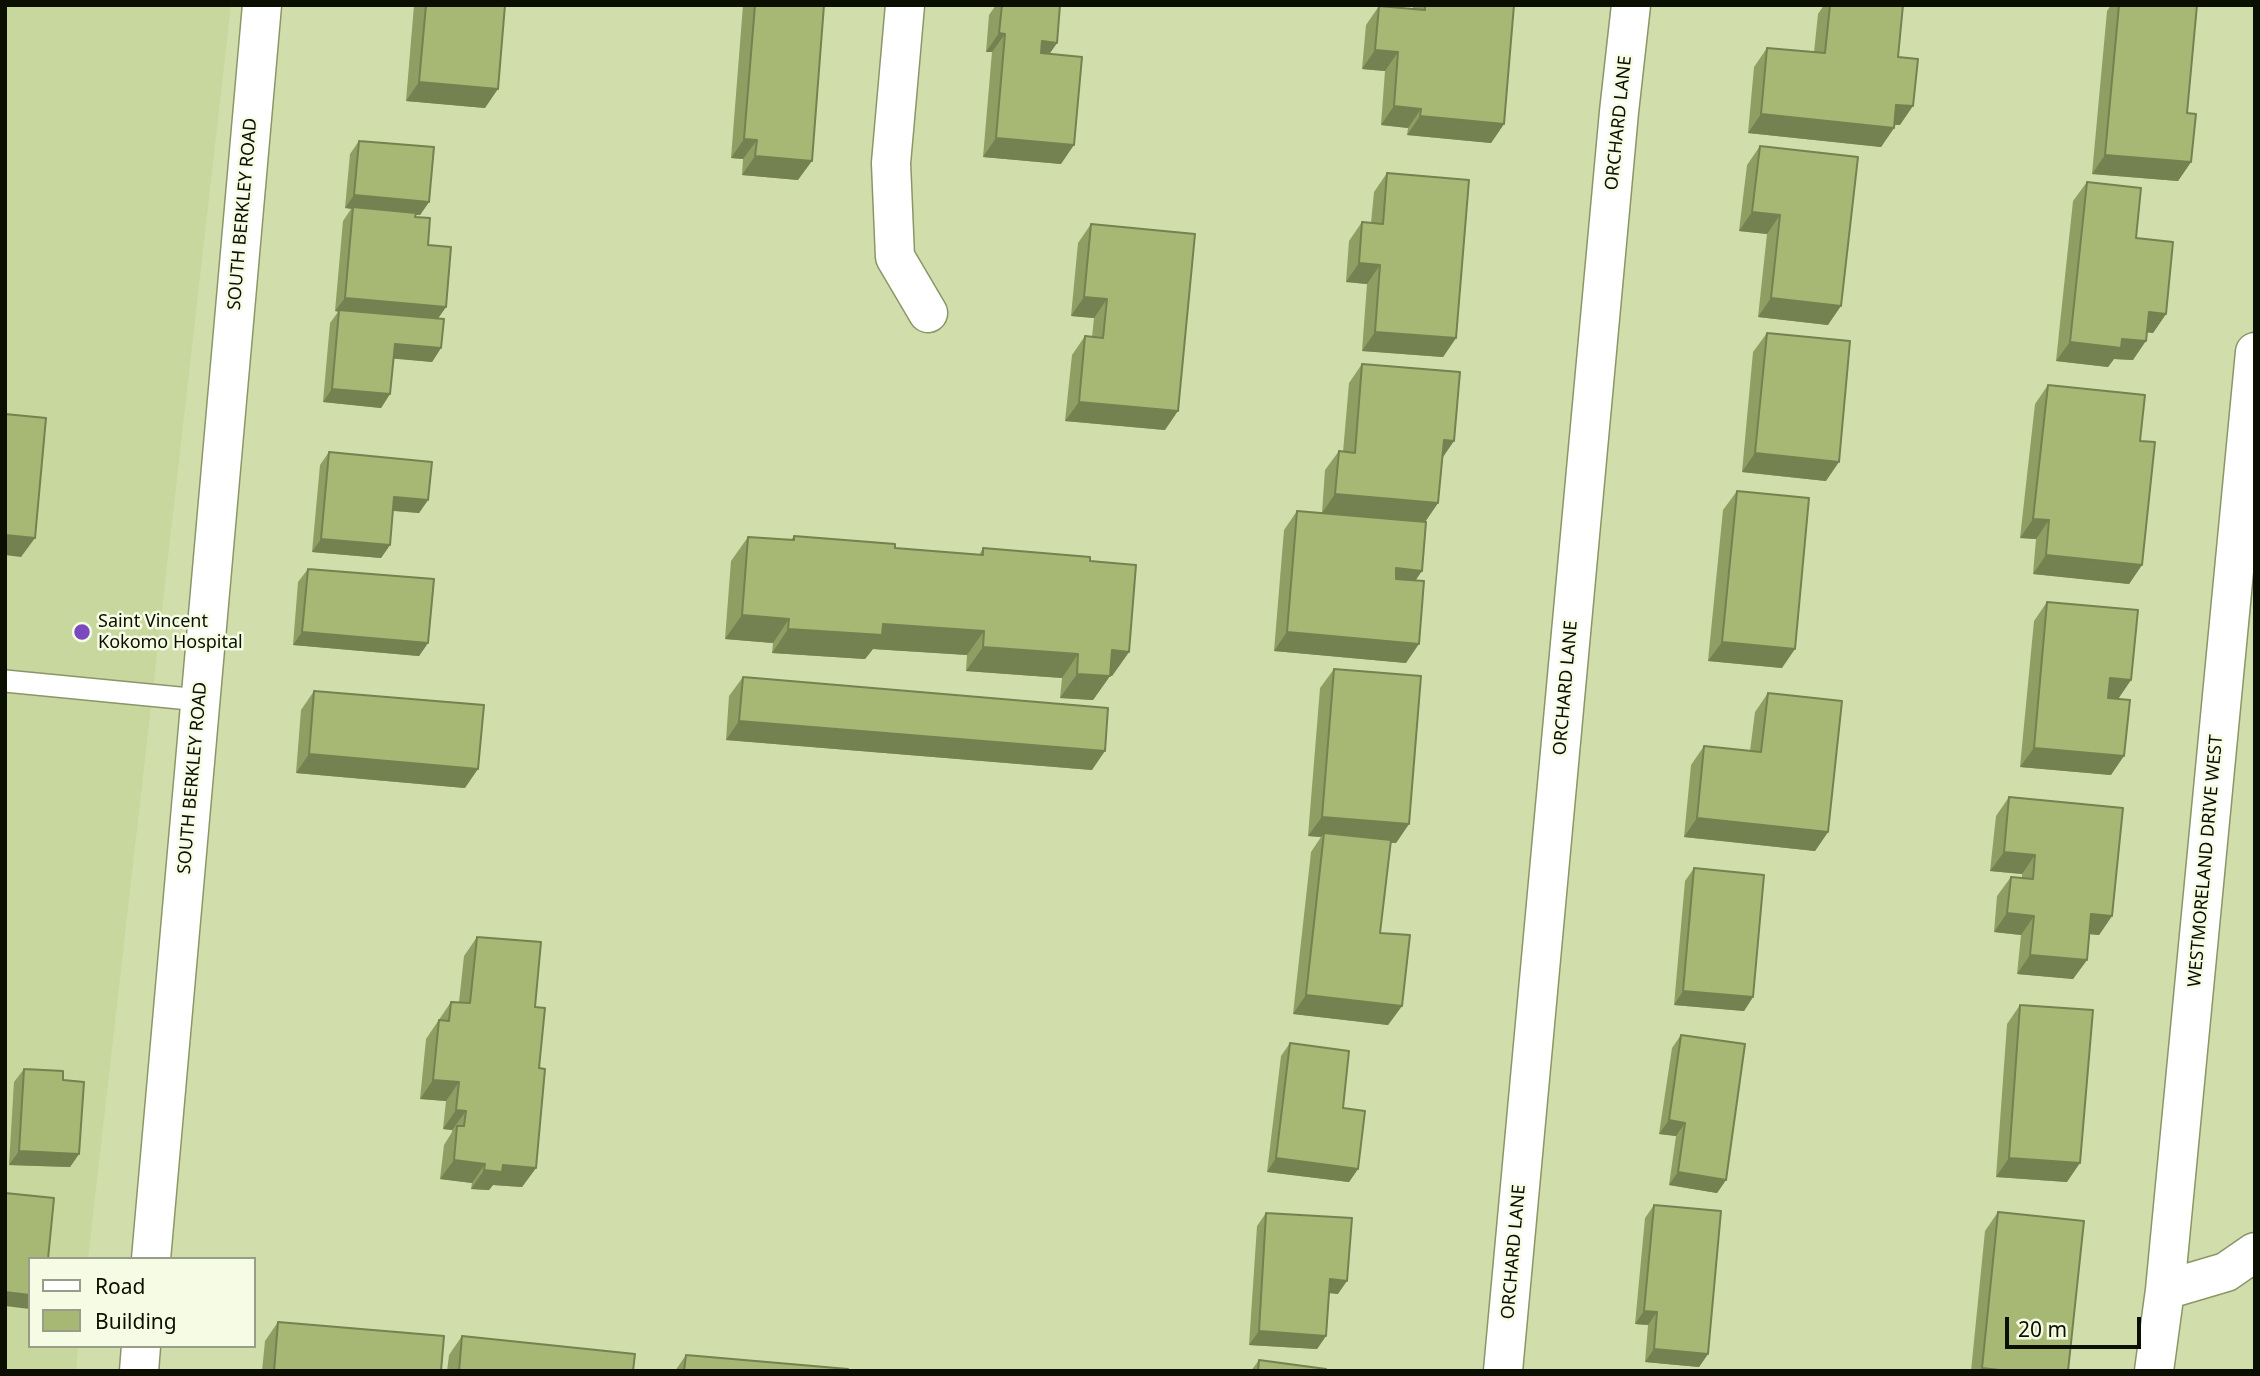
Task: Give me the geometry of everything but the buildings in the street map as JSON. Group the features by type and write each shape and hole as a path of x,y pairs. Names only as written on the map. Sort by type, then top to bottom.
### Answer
{"street":[{"name":"SOUTH BERKLEY ROAD","path":"151,1257 261,5"},
{"path":"905,5 891,163 895,257 928,313"},
{"name":"ORCHARD LANE","path":"1503,1371 1616,140 1631,5"},
{"name":"WESTMORELAND DRIVE WEST","path":"2154,1371 2165,1290 2255,352"},
{"path":"2165,1290 2226,1272 2255,1252"},
{"path":"139,1371 141,1348"}],"lane":[{"path":"5,681 200,700"}],"shaded area":[{"name":"Saint Vincent Kokomo Hospital","path":"5,5 231,5 88,1257 28,1257 28,1348 78,1348 76,1371 5,1371"}],"place":[{"name":"Saint Vincent Kokomo Hospital","path":"82,632"}]}
